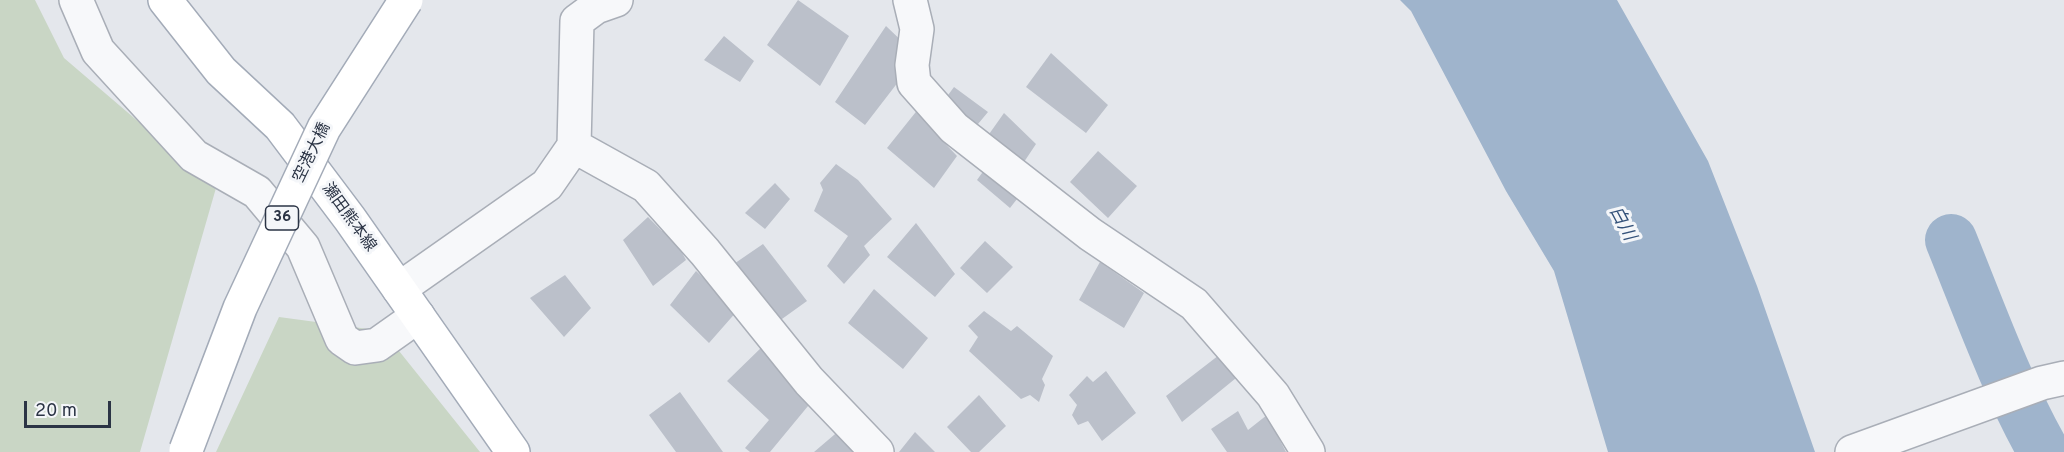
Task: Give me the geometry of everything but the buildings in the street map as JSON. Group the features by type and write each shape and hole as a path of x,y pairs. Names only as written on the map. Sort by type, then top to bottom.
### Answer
{"main road":[{"name":"瀬田熊本線","path":"165,0 221,71 280,126 350,219 513,452"},
{"name":"空港大橋","path":"186,451 240,308 324,128 406,0"}],"street":[{"path":"76,0 98,51 194,156 257,192 303,247 342,339 355,348 377,345 418,316"},
{"path":"399,289 547,185 574,146 577,21 596,7 616,0"},
{"path":"910,0 916,29 912,65 914,83 954,128 1090,234 1194,304 1273,395 1308,452"},
{"path":"574,146 646,186 705,252 809,381 877,452"},
{"path":"1852,452 2053,380"}],"green space":[{"path":"0,0 35,0 64,58 216,188 140,452 0,452"},
{"path":"279,317 383,331 480,452 216,452"}],"water":[{"name":"白川","path":"1400,0 1617,0 1708,161 1757,286 1815,452 1608,452 1554,271 1506,191 1411,11"}],"waterway":[{"path":"1951,240 2006,375 2044,452"}]}
